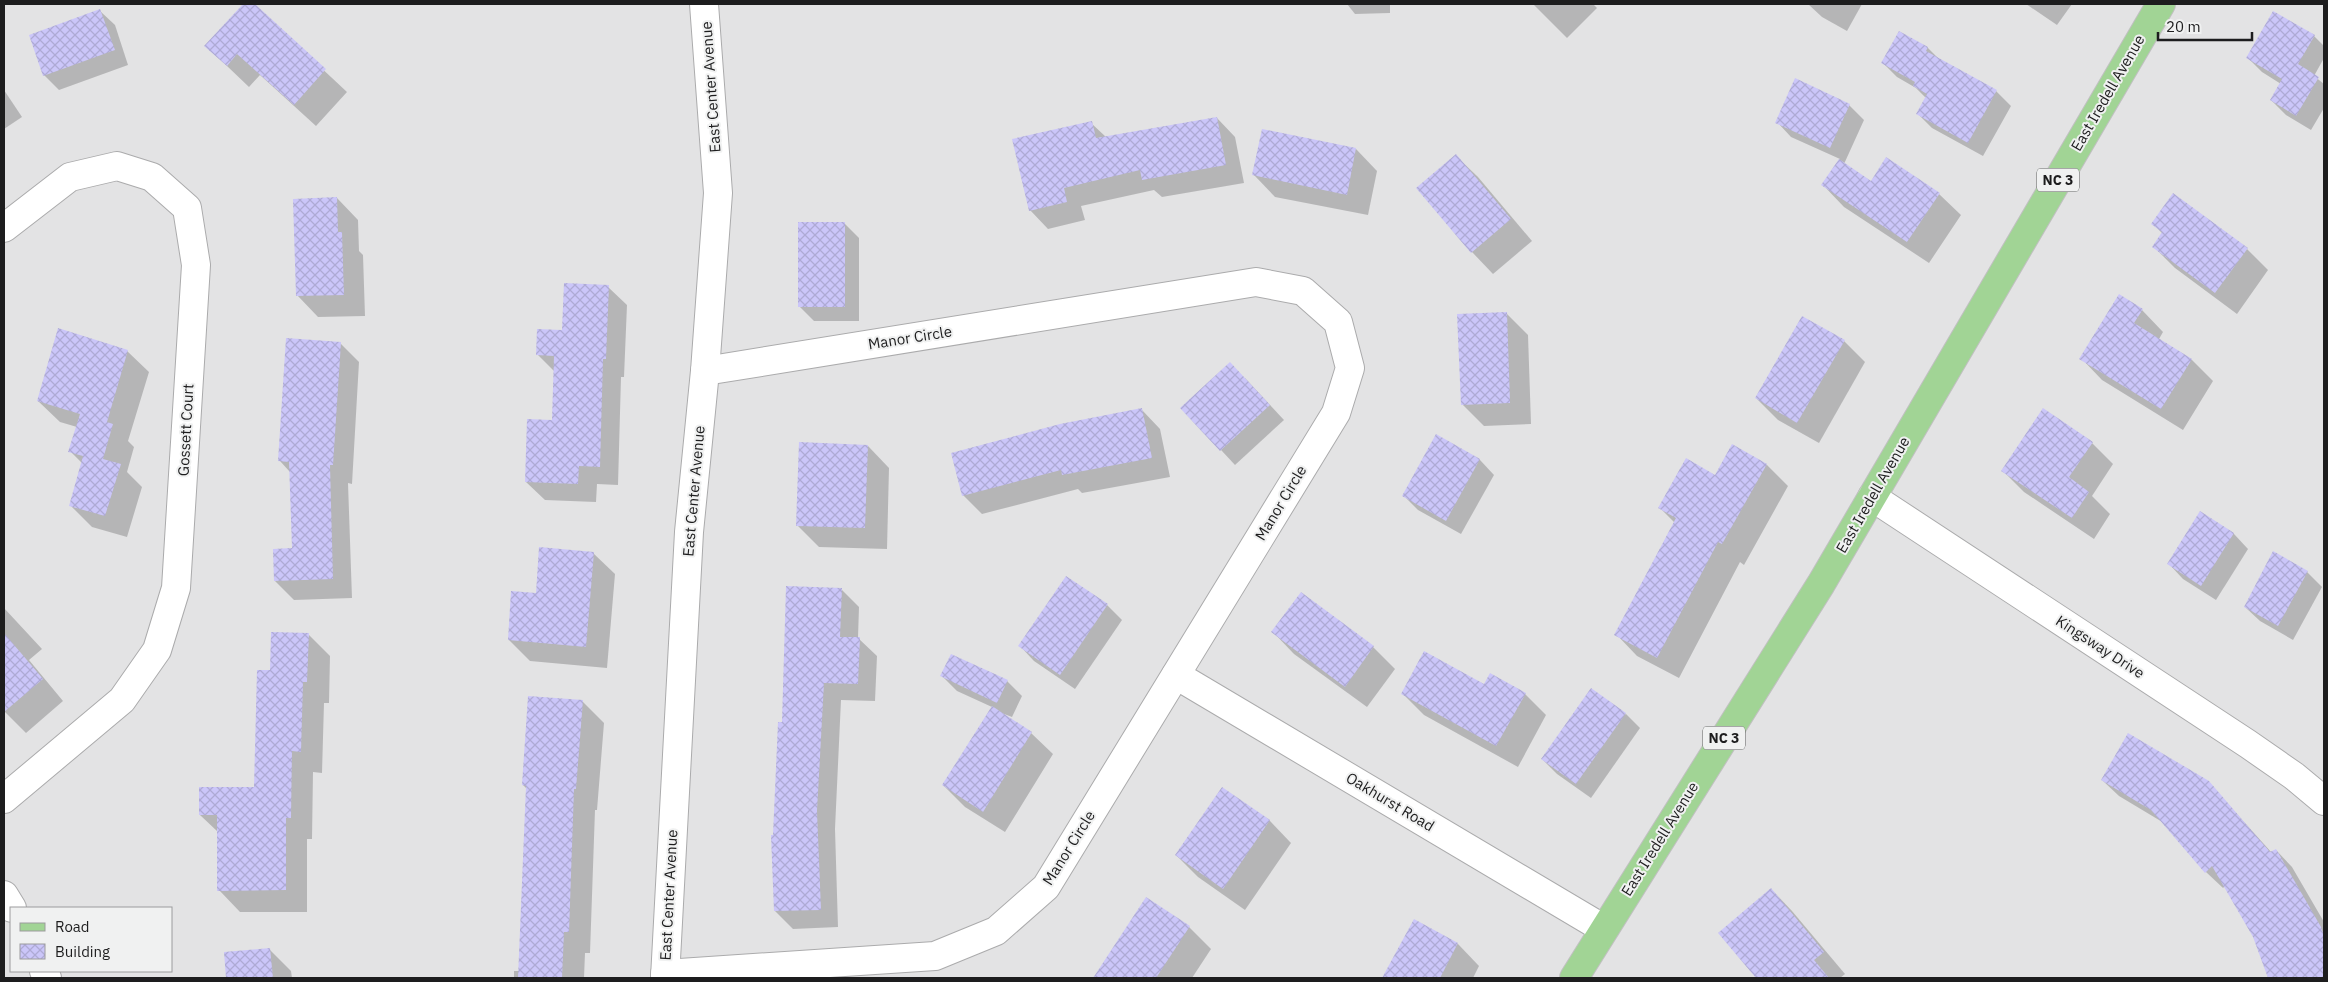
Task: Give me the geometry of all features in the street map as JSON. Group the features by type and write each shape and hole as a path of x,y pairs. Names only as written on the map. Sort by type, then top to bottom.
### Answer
{"main road":[{"name":"East Iredell Avenue","path":"1574,978 1816,593 2161,4"}],"street":[{"name":"East Center Avenue","path":"665,976 688,532 705,371 718,193 704,4"},
{"name":"Gossett Court","path":"4,228 70,177 117,166 152,178 187,208 196,264 176,588 157,650 122,700 4,799"},
{"name":"Manor Circle","path":"665,976 934,956 996,931 1046,887 1336,413 1350,368 1338,322 1303,291 1256,282 705,371"},
{"name":"Kingsway Drive","path":"1872,497 2248,744 2294,776 2324,801"},
{"name":"Oakhurst Road","path":"1176,675 1604,929"},
{"path":"4,895 11,907"}],"building":[{"path":"243,4 255,4 326,69 294,105 237,54 227,66 204,46"},
{"path":"100,9 115,50 43,76 29,35"},
{"path":"2273,11 2315,35 2298,64 2319,77 2296,116 2270,100 2282,79 2246,58"},
{"path":"1899,31 1928,47 1926,51 1997,90 1968,143 1916,114 1927,94 1913,86 1915,82 1881,63"},
{"path":"1795,78 1850,104 1830,148 1775,123"},
{"path":"1217,117 1226,165 1142,180 1140,170 1064,188 1067,202 1029,211 1012,139 1092,121 1096,138"},
{"path":"1262,129 1356,148 1347,195 1252,175"},
{"path":"1456,154 1511,219 1471,253 1416,188"},
{"path":"1886,157 1940,193 1907,242 1821,185 1839,159 1871,181"},
{"path":"2173,193 2248,248 2215,293 2152,247 2162,232 2151,224"},
{"path":"337,197 338,232 342,232 344,295 296,296 293,199"},
{"path":"798,222 845,222 845,307 798,307"},
{"path":"564,283 609,285 606,359 603,359 600,467 579,466 578,484 525,482 527,419 552,420 554,356 536,355 537,329 562,330"},
{"path":"2119,294 2143,309 2134,323 2192,359 2161,409 2079,359"},
{"path":"1507,312 1510,403 1461,405 1457,314"},
{"path":"1802,316 1845,340 1797,423 1755,398"},
{"path":"58,328 128,350 107,422 113,424 103,459 121,464 105,516 69,506 83,456 68,452 80,414 37,401"},
{"path":"286,338 341,342 333,465 330,465 333,579 274,581 273,549 292,548 289,462 278,461"},
{"path":"1230,362 1270,405 1220,451 1180,408"},
{"path":"1142,408 1152,458 1062,475 1061,470 962,496 951,453 1060,424"},
{"path":"2043,408 2093,442 2069,477 2089,492 2072,518 2001,471"},
{"path":"1436,434 1480,459 1446,521 1402,496"},
{"path":"799,442 868,445 865,528 796,526"},
{"path":"1732,444 1767,464 1722,544 1718,542 1657,658 1614,635 1676,518 1658,508 1686,458 1715,475"},
{"path":"2200,511 2234,533 2201,586 2167,564"},
{"path":"539,547 594,552 586,647 508,640 511,591 536,593"},
{"path":"2273,551 2308,571 2278,626 2244,607"},
{"path":"1066,576 1108,604 1060,675 1018,646"},
{"path":"786,586 842,588 840,637 860,637 858,684 824,683 817,811 821,910 774,911 771,835 773,835 778,722 782,722"},
{"path":"1301,592 1374,646 1345,687 1271,632"},
{"path":"271,632 309,633 307,682 303,682 301,752 292,751 291,818 286,818 286,890 217,891 217,815 199,815 199,787 254,787 257,670 270,670"},
{"path":"4,633 43,679 4,712"},
{"path":"1424,651 1484,684 1490,673 1526,693 1496,746 1401,694"},
{"path":"951,654 1008,680 997,703 940,676"},
{"path":"1591,688 1626,713 1576,784 1541,759"},
{"path":"528,696 583,700 576,789 574,789 569,932 564,932 562,978 518,978 526,786 522,785"},
{"path":"992,706 1032,732 983,812 942,785"},
{"path":"2128,733 2209,781 2270,852 2276,849 2321,927 2324,936 2324,978 2268,978 2253,937 2212,866 2205,873 2151,810 2101,780"},
{"path":"1222,787 1270,820 1223,889 1175,855"},
{"path":"1771,888 1824,952 1814,960 1829,978 1756,978 1718,933"},
{"path":"1146,897 1190,926 1156,978 1093,978"},
{"path":"1414,919 1458,943 1440,978 1382,978"},
{"path":"270,948 273,978 226,978 224,952"}]}
